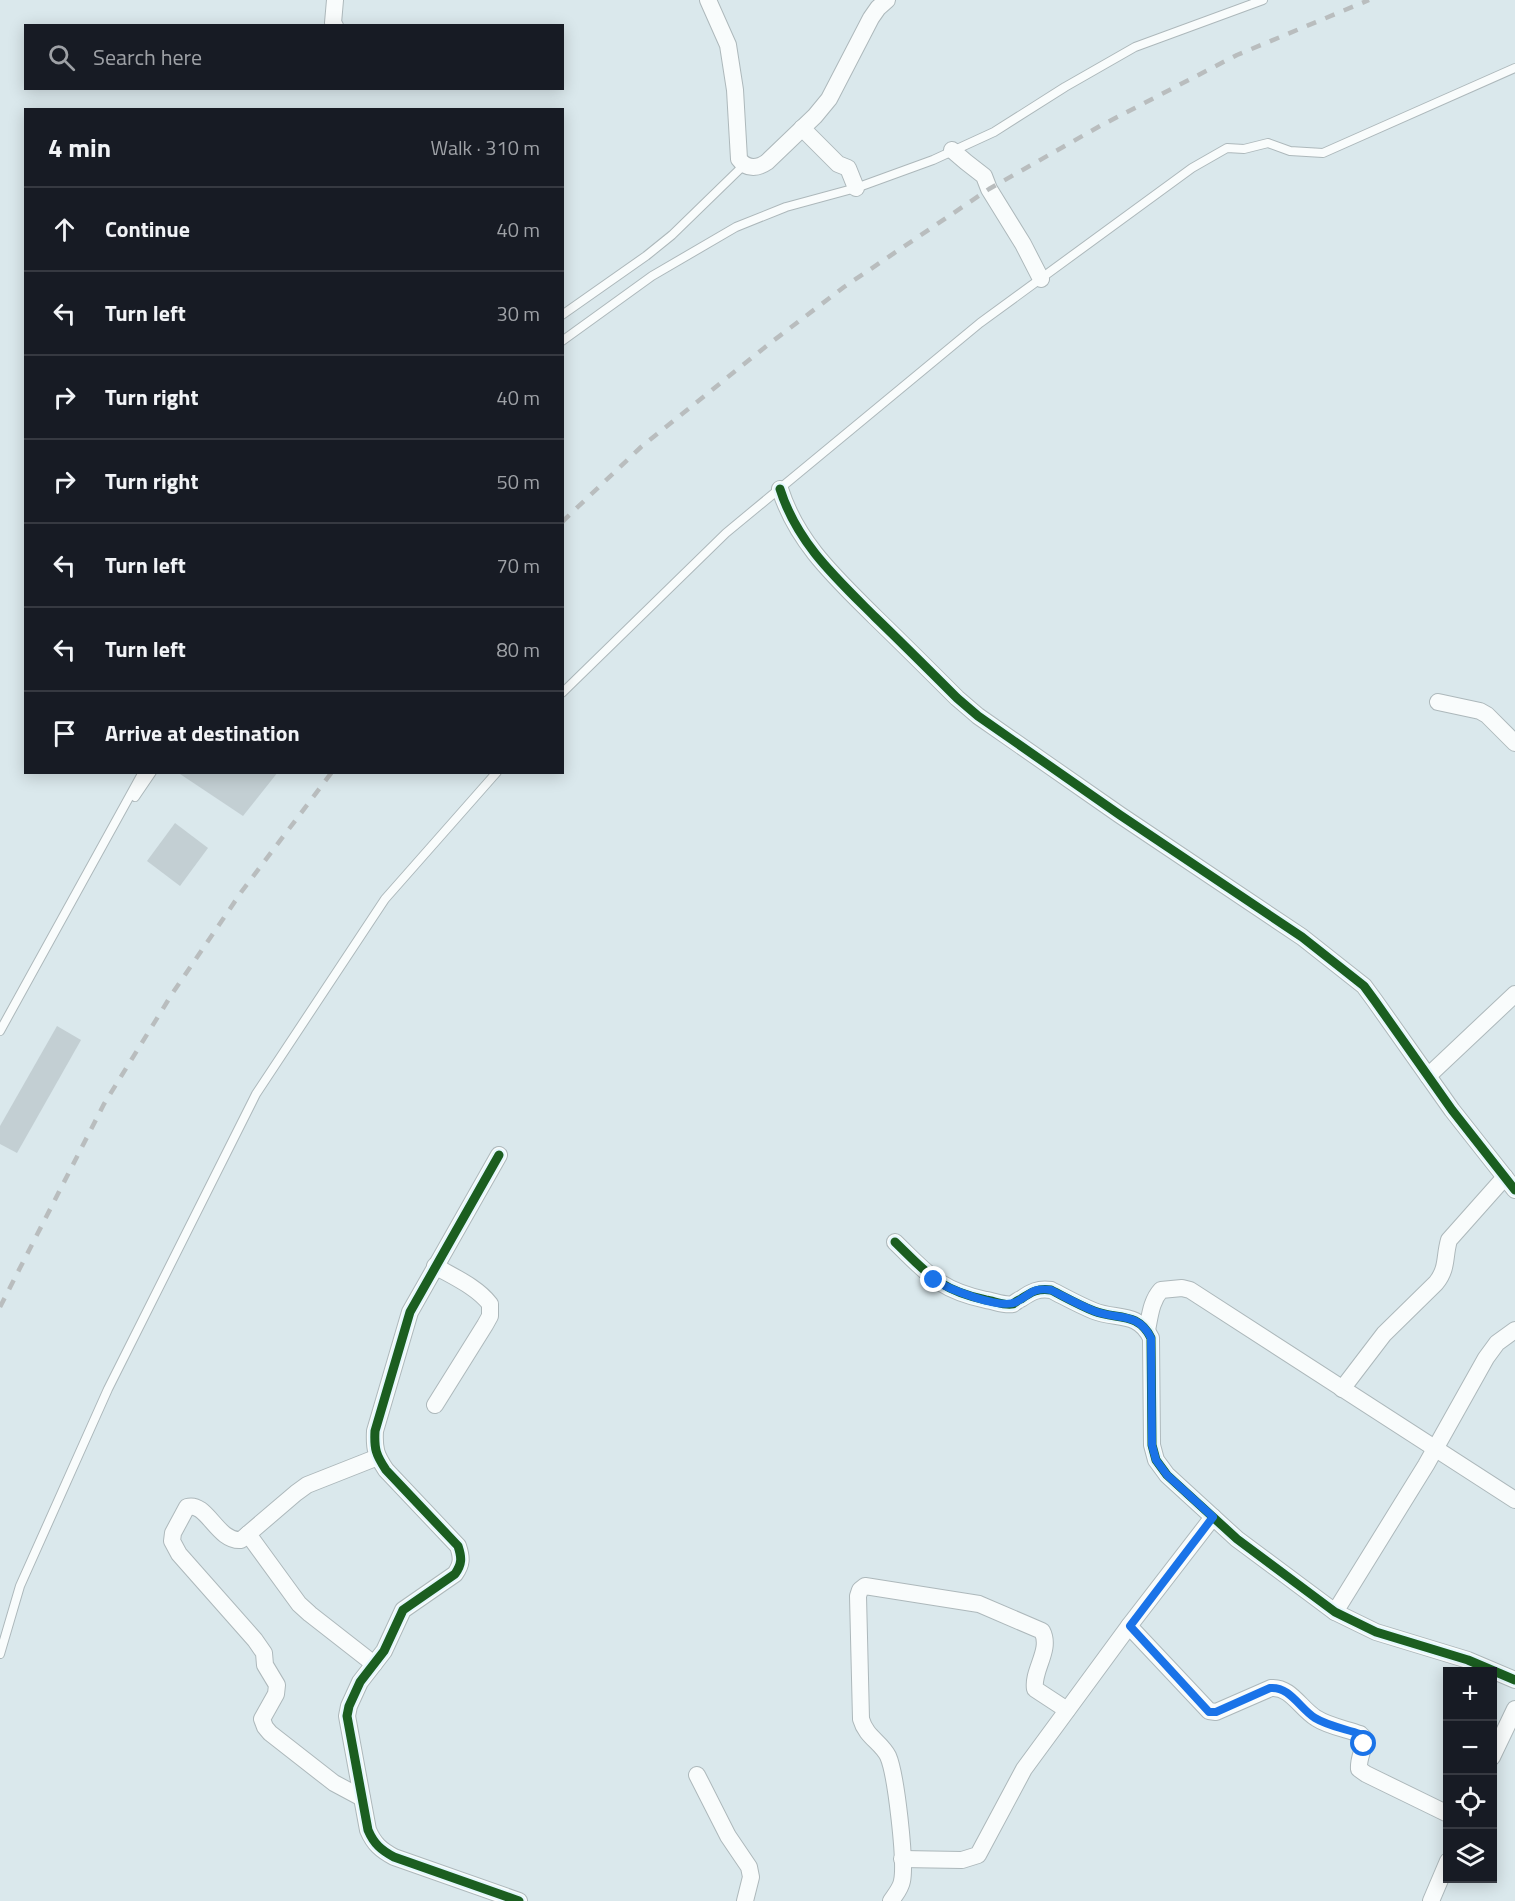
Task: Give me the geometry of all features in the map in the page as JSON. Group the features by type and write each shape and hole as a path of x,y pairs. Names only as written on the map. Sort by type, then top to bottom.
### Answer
{"street":[{"path":"334,24 335,0"},
{"path":"708,0 728,45 735,90 739,159 749,167 762,165 829,99 871,18 887,0"},
{"path":"802,128 838,164 848,168 856,188"},
{"path":"952,150 984,176 989,189 1023,244 1041,279"},
{"path":"780,489 787,510 806,542 826,567 957,698 978,716 1089,794 1302,937 1364,987 1376,1000 1452,1110 1510,1183 1449,1240 1443,1274 1384,1334 1342,1389"},
{"path":"1438,702 1480,711 1515,742"},
{"path":"1428,1076 1515,994"},
{"path":"499,1155 410,1312 375,1431 374,1446 386,1470 458,1546 462,1556 460,1566 455,1574 403,1610 384,1652 352,1696 347,1716 368,1830 373,1842 382,1851 394,1857 519,1901"},
{"path":"895,1242 934,1280 948,1289 965,1295 1014,1304 1032,1291 1051,1290 1096,1312 1141,1323 1151,1338 1152,1445 1156,1460 1167,1475 1253,1552 1335,1612 1376,1632 1468,1660 1515,1680"},
{"path":"435,1266 485,1296 490,1304 490,1316 435,1405"},
{"path":"1147,1330 1151,1307 1155,1296 1161,1290 1182,1288 1190,1290 1515,1500"},
{"path":"1335,1612 1435,1449 1486,1358 1497,1343 1515,1330"},
{"path":"362,1798 334,1784 264,1727 262,1719 276,1694 277,1685 265,1665 264,1653 179,1554 172,1541 173,1533 188,1508 193,1506 199,1508 225,1536 233,1540 241,1540 307,1485 378,1457"},
{"path":"902,1859 962,1860 978,1855 1024,1769 1213,1517"},
{"path":"248,1534 299,1604 374,1664"},
{"path":"891,1901 902,1882 898,1809 889,1759 885,1751 869,1735 861,1719 858,1596 860,1590 865,1586 979,1604 1042,1631 1045,1636 1045,1645 1034,1681 1035,1689 1067,1710"},
{"path":"1130,1626 1209,1712 1216,1712 1270,1688 1278,1687 1314,1718 1360,1734 1364,1738 1358,1763 1359,1769 1443,1812"},
{"path":"1497,1747 1515,1709"},
{"path":"697,1775 728,1836 749,1867 751,1877 745,1901"},
{"path":"1431,1901 1443,1873"}],"lane":[{"path":"564,340 652,276 736,227 786,207 856,188 933,160 994,132 1065,87 1135,47 1263,0"},
{"path":"564,691 726,533 980,324 1192,168 1227,148 1244,149 1268,143 1290,151 1323,153 1515,68"},
{"path":"564,314 672,235 744,165"},
{"path":"0,1031 142,774"},
{"path":"107,837 151,774"},
{"path":"0,1654 20,1586 108,1389 256,1094 385,899 495,774"}],"building":[{"path":"180,774 276,774 243,816"},
{"path":"175,823 208,848 180,886 147,861"},
{"path":"57,1026 81,1040 17,1153 0,1144 0,1126"}],"railway":[{"path":"564,520 641,447 769,344 844,287 989,189 1100,126 1237,55 1369,0"},
{"path":"0,1307 104,1104 172,994 242,891 330,774"}],"cycle path":[{"path":"780,489 787,508 807,543 832,574 978,716 1302,937 1364,986 1452,1110 1515,1190"},
{"path":"499,1155 410,1312 375,1431 376,1452 386,1470 458,1546 460,1564 455,1574 403,1610 384,1651 360,1682 347,1716 368,1830 378,1846 394,1857 519,1901"},
{"path":"895,1242 935,1279 945,1286 970,1296 1013,1304 1035,1291 1051,1290 1094,1311 1126,1318 1140,1324 1151,1338 1152,1445 1156,1460 1167,1475 1237,1539 1335,1612 1376,1632 1468,1660 1515,1680"}],"route":[{"path":"934,1280 948,1289 965,1295 1002,1303 1014,1304 1032,1291 1051,1290 1096,1312 1141,1323 1151,1338 1152,1445 1156,1460 1167,1475 1213,1517 1130,1626 1209,1712 1216,1712 1270,1688 1278,1687 1314,1718 1360,1734 1364,1738 1364,1744"}]}
